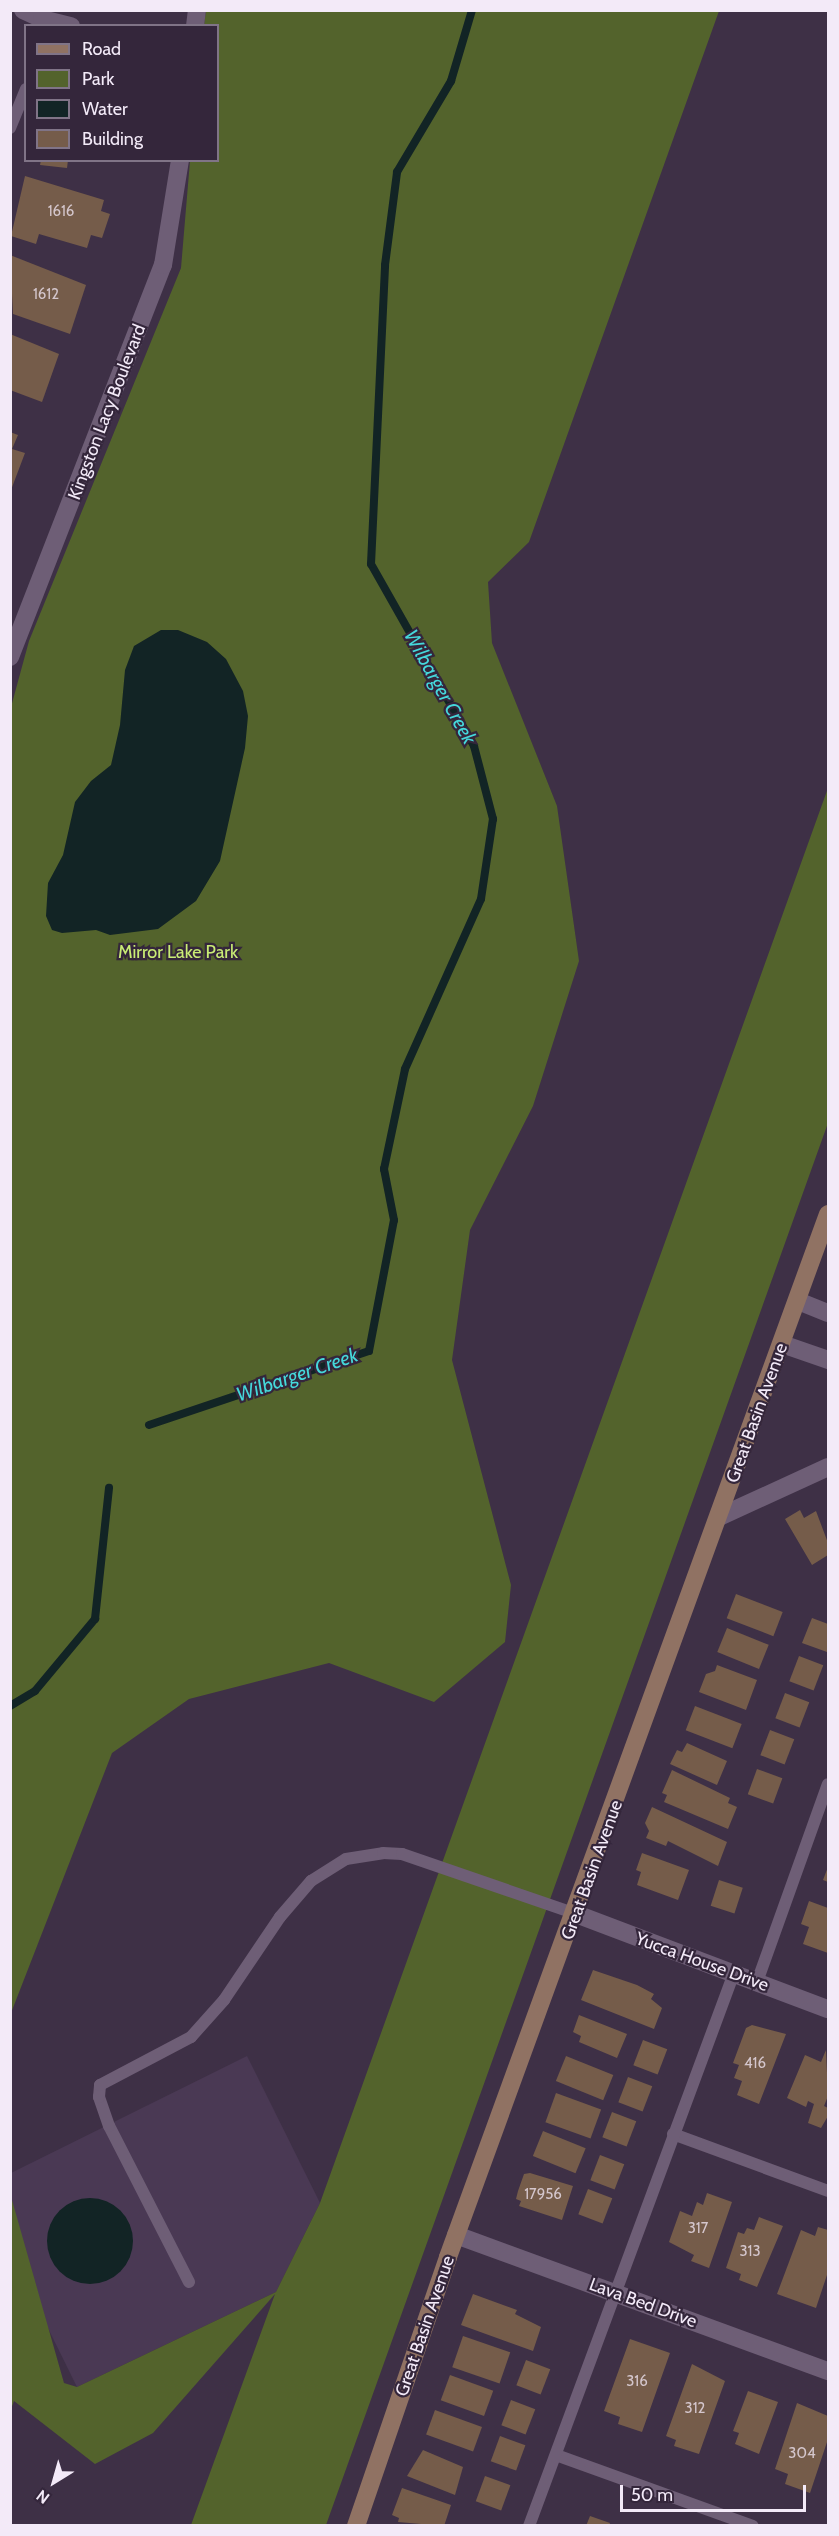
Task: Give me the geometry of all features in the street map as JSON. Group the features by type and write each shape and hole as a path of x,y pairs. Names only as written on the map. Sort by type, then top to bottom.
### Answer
{"street":[{"path":"23,10 51,24"},
{"name":"Kingston Lacy Boulevard","path":"10,657 17,619 163,265 180,162"},
{"name":"Great Basin Avenue","path":"356,2526 456,2235 576,1914 828,1214"},
{"path":"798,1301 828,1313"},
{"path":"782,1344 828,1360"},
{"path":"719,1517 828,1467"},
{"name":"Yucca House Drive","path":"576,1914 828,2009"},
{"name":"Lava Bed Drive","path":"456,2235 828,2371"}],"lane":[{"path":"10,128 24,93"},
{"path":"756,1982 828,1784"},
{"path":"189,2282 109,2126 99,2097 100,2085 191,2037 224,2000 280,1917 311,1881 346,1859 383,1853 402,1854 576,1914"},
{"path":"530,2526 734,1973"},
{"path":"674,2134 828,2191"},
{"path":"556,2455 753,2526"}],"shaded area":[{"path":"247,2056 320,2203 276,2292 77,2387 11,2253 11,2173"}],"green space":[{"name":"Mirror Lake Park","path":"206,11 719,11 529,542 488,582 492,643 557,806 579,961 533,1106 470,1230 452,1360 511,1585 505,1642 434,1702 329,1663 189,1699 112,1753 11,2013 11,707 29,641 181,268 190,162 219,162 219,24 204,24"},
{"path":"828,788 828,1123 326,2525 191,2525 275,2294 153,2433 95,2464 14,2401 11,2409 10,2193 64,2383 77,2387 276,2292 320,2203"}],"water":[{"path":"161,630 178,630 207,642 226,659 243,691 248,716 245,748 220,861 196,901 158,929 110,935 96,930 62,933 52,930 46,916 48,883 63,855 75,802 91,781 111,765 120,725 125,670 134,646"},
{"path":"82,2198 98,2198 121,2210 130,2224 133,2241 130,2258 121,2272 98,2284 82,2284 66,2277 54,2265 47,2249 47,2233 54,2217 66,2205"}],"building":[{"path":"41,162 68,162 67,168 40,165"},
{"path":"25,176 104,200 101,211 110,214 102,238 91,235 87,248 39,234 36,244 11,236"},
{"path":"10,255 86,285 70,334 13,314"},
{"path":"10,334 59,354 42,402 10,390"},
{"path":"10,432 18,435 12,449 25,453 11,490"},
{"path":"800,1510 804,1518 816,1511 828,1543 828,1555 812,1565 785,1519"},
{"path":"736,1594 783,1612 773,1636 727,1618"},
{"path":"812,1618 828,1624 827,1652 802,1643"},
{"path":"727,1628 769,1645 759,1669 717,1652"},
{"path":"799,1656 823,1665 814,1691 789,1681"},
{"path":"717,1665 757,1680 746,1710 699,1692 706,1674 715,1671"},
{"path":"785,1693 809,1702 800,1728 775,1718"},
{"path":"695,1706 742,1724 732,1748 686,1730"},
{"path":"770,1730 794,1739 785,1765 760,1755"},
{"path":"687,1743 727,1761 717,1785 670,1764 677,1750 682,1752"},
{"path":"757,1769 782,1778 773,1804 748,1794"},
{"path":"672,1770 730,1798 728,1803 737,1807 728,1829 664,1802 667,1795 662,1793"},
{"path":"652,1807 727,1842 718,1866 668,1841 666,1846 646,1838 649,1831 645,1823"},
{"path":"642,1853 689,1870 678,1900 637,1885 641,1872 636,1870"},
{"path":"828,1867 828,1882 823,1880"},
{"path":"719,1880 743,1888 734,1913 711,1906"},
{"path":"809,1901 828,1908 828,1953 803,1944 809,1927 801,1924"},
{"path":"593,1970 637,1985 654,1994 651,1999 662,2008 654,2029 581,2000"},
{"path":"579,2015 627,2034 617,2058 579,2042 581,2036 573,2032"},
{"path":"752,2025 786,2034 759,2104 737,2095 742,2081 734,2078 739,2065 733,2063 746,2028"},
{"path":"643,2040 667,2049 658,2075 633,2065"},
{"path":"826,2050 828,2096 824,2106 828,2108 828,2116 821,2128 808,2123 814,2104 808,2101 806,2107 787,2098 805,2055 821,2062"},
{"path":"566,2056 613,2075 603,2100 556,2081"},
{"path":"628,2077 652,2086 643,2112 618,2102"},
{"path":"556,2093 601,2109 591,2139 545,2122"},
{"path":"612,2112 636,2121 627,2147 602,2137"},
{"path":"543,2131 586,2148 576,2173 533,2156"},
{"path":"600,2155 624,2164 615,2190 590,2180"},
{"path":"530,2173 573,2186 562,2220 519,2206 521,2201 516,2199 518,2191 524,2174"},
{"path":"588,2189 612,2198 603,2224 578,2214"},
{"path":"707,2193 732,2202 709,2268 691,2261 694,2255 669,2242 680,2211 692,2216 697,2202 703,2205"},
{"path":"759,2217 783,2226 757,2287 739,2280 741,2274 726,2268 738,2232 744,2234 747,2228 754,2230"},
{"path":"818,2227 828,2230 828,2272 816,2308 777,2294 801,2230 815,2236"},
{"path":"473,2294 517,2310 515,2314 541,2327 533,2351 461,2325"},
{"path":"463,2336 510,2352 500,2383 452,2367"},
{"path":"630,2339 670,2353 642,2432 618,2424 620,2417 604,2411"},
{"path":"526,2360 550,2369 541,2395 516,2385"},
{"path":"692,2364 725,2381 699,2454 674,2446 676,2440 666,2436"},
{"path":"450,2375 493,2391 484,2416 441,2400"},
{"path":"748,2391 778,2402 759,2454 735,2444 739,2433 733,2431"},
{"path":"511,2400 535,2409 526,2435 501,2425"},
{"path":"797,2403 828,2416 828,2439 810,2493 785,2484 788,2474 775,2469"},
{"path":"435,2410 482,2427 473,2452 426,2434"},
{"path":"500,2436 525,2445 516,2471 491,2461"},
{"path":"423,2450 463,2467 455,2495 407,2476"},
{"path":"485,2476 510,2485 501,2511 476,2501"},
{"path":"402,2488 451,2505 444,2526 398,2522 399,2518 392,2515"},
{"path":"590,2516 610,2523 609,2526 586,2526"}],"waterway":[{"name":"Wilbarger Creek","path":"149,1425 369,1351 394,1220 384,1169 405,1069 481,899 493,819 474,746 371,564 385,265 397,172 451,81 472,10"},
{"name":"Wilbarger Creek","path":"10,1706 35,1691 95,1619 109,1488"}]}
